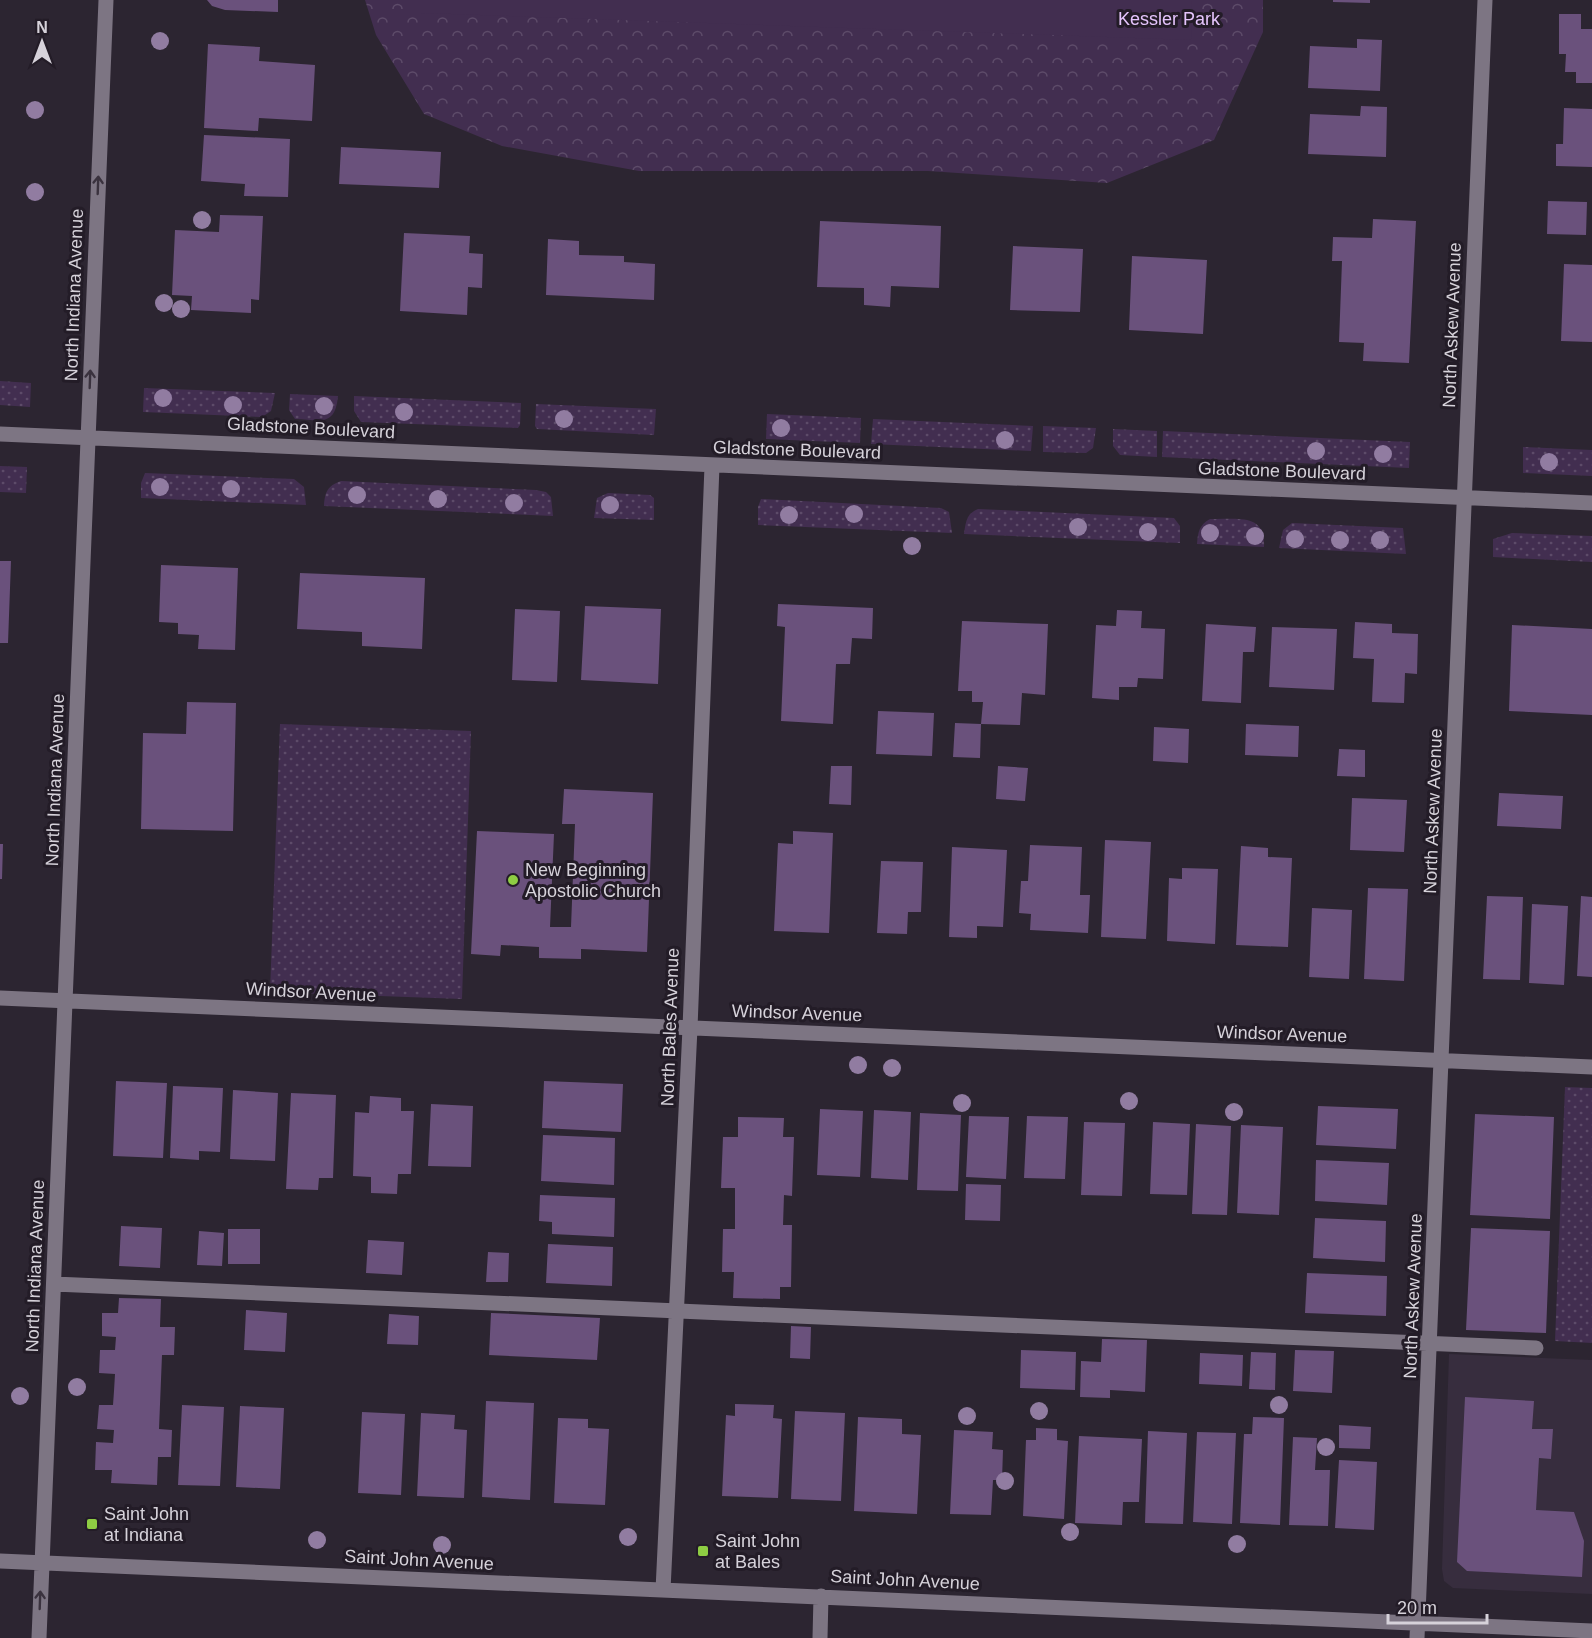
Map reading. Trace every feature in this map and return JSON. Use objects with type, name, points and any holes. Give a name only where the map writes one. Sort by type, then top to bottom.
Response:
[{"type":"street","name":"North Indiana Avenue","points":[[39,1638],[106,0]]},
{"type":"street","name":"North Askew Avenue","points":[[1418,1630],[1485,0]]},
{"type":"street","name":"Gladstone Boulevard","points":[[0,434],[1592,503]]},
{"type":"street","name":"North Bales Avenue","points":[[663,1590],[690,1029],[712,466]]},
{"type":"street","name":"Windsor Avenue","points":[[0,998],[1592,1067]]},
{"type":"street","points":[[54,1284],[1536,1348]]},
{"type":"street","name":"Saint John Avenue","points":[[0,1561],[821,1596],[1418,1630],[1592,1631]]},
{"type":"street","points":[[820,1638],[821,1596]]},
{"type":"shaded area","points":[[1449,1354],[1592,1360],[1592,1594],[1453,1588],[1444,1581],[1442,1569]]},
{"type":"green space","points":[[365,0],[1263,0],[1263,32],[1214,140],[1107,183],[928,171],[639,171],[502,146],[424,114],[376,35]]},
{"type":"green space","name":"Kessler Park","points":[[421,0],[1192,0],[1191,40],[421,13]]},
{"type":"green space","points":[[0,381],[31,383],[30,407],[0,405]]},
{"type":"green space","points":[[144,388],[275,393],[271,411],[262,417],[143,412]]},
{"type":"green space","points":[[290,394],[338,396],[334,413],[330,417],[325,420],[312,420],[295,419],[289,410]]},
{"type":"green space","points":[[354,396],[521,403],[520,425],[518,428],[361,422],[354,411]]},
{"type":"green space","points":[[536,404],[656,409],[654,435],[537,429],[535,426]]},
{"type":"green space","points":[[767,414],[861,418],[860,443],[766,439]]},
{"type":"green space","points":[[873,419],[1033,426],[1031,451],[871,444]]},
{"type":"green space","points":[[1043,426],[1096,428],[1093,448],[1086,453],[1043,452]]},
{"type":"green space","points":[[1113,429],[1157,431],[1157,457],[1120,455],[1113,446]]},
{"type":"green space","points":[[1163,431],[1410,442],[1409,468],[1162,457]]},
{"type":"green space","points":[[1523,447],[1592,450],[1592,476],[1523,473]]},
{"type":"green space","points":[[0,466],[27,467],[26,493],[0,492]]},
{"type":"green space","points":[[145,473],[294,479],[304,487],[306,505],[141,498],[141,483]]},
{"type":"green space","points":[[341,481],[536,490],[546,492],[551,497],[553,516],[324,506],[328,490]]},
{"type":"green space","points":[[608,493],[650,495],[654,498],[654,520],[594,518],[597,498]]},
{"type":"green space","points":[[761,499],[941,508],[949,512],[952,533],[758,525],[758,507]]},
{"type":"green space","points":[[978,509],[1174,518],[1180,526],[1180,543],[964,534],[969,516]]},
{"type":"green space","points":[[1210,519],[1239,519],[1255,523],[1263,536],[1264,547],[1197,544],[1200,529]]},
{"type":"green space","points":[[1292,523],[1403,528],[1406,554],[1279,548],[1283,530]]},
{"type":"green space","points":[[1512,533],[1592,536],[1592,562],[1493,557],[1493,539]]},
{"type":"green space","points":[[280,724],[471,731],[462,999],[270,992]]},
{"type":"green space","points":[[1565,1087],[1592,1088],[1592,1343],[1555,1341]]},
{"type":"building","points":[[207,0],[278,0],[278,12],[225,10],[212,6]]},
{"type":"building","points":[[1333,0],[1370,0],[1370,3],[1333,2]]},
{"type":"building","points":[[1559,14],[1581,14],[1581,29],[1592,29],[1592,83],[1576,83],[1576,72],[1565,72],[1566,54],[1559,54]]},
{"type":"building","points":[[1357,39],[1382,40],[1380,91],[1308,88],[1310,46],[1357,48]]},
{"type":"building","points":[[208,44],[260,47],[259,61],[315,65],[312,121],[259,118],[258,131],[204,128]]},
{"type":"building","points":[[1361,106],[1387,107],[1386,157],[1308,154],[1310,114],[1360,116]]},
{"type":"building","points":[[1564,108],[1592,109],[1592,167],[1556,166],[1556,144],[1563,144]]},
{"type":"building","points":[[204,135],[290,139],[288,197],[244,196],[245,184],[201,181]]},
{"type":"building","points":[[341,147],[441,152],[439,188],[339,184]]},
{"type":"building","points":[[1548,201],[1587,202],[1586,235],[1547,234]]},
{"type":"building","points":[[220,215],[263,216],[259,300],[251,299],[251,313],[191,310],[192,296],[172,295],[175,230],[219,232]]},
{"type":"building","points":[[1373,219],[1416,221],[1409,363],[1363,361],[1364,343],[1339,342],[1342,261],[1332,261],[1333,237],[1372,238]]},
{"type":"building","points":[[820,221],[941,226],[939,288],[891,286],[890,307],[864,305],[864,288],[817,287]]},
{"type":"building","points":[[404,233],[470,236],[469,253],[483,254],[482,288],[468,287],[467,315],[400,311]]},
{"type":"building","points":[[548,239],[579,241],[579,255],[624,256],[624,262],[655,264],[654,300],[546,295]]},
{"type":"building","points":[[1013,246],[1083,249],[1080,312],[1010,310]]},
{"type":"building","points":[[1132,256],[1207,260],[1203,334],[1129,330]]},
{"type":"building","points":[[1564,264],[1592,265],[1592,342],[1561,341]]},
{"type":"building","points":[[0,561],[11,561],[8,643],[0,643]]},
{"type":"building","points":[[161,565],[238,568],[235,650],[198,649],[199,635],[178,634],[178,623],[159,622]]},
{"type":"building","points":[[300,573],[425,578],[422,649],[362,646],[362,632],[297,629]]},
{"type":"building","points":[[778,604],[873,608],[872,639],[852,638],[850,664],[836,664],[833,724],[781,721],[785,627],[777,626]]},
{"type":"building","points":[[585,606],[661,609],[658,684],[581,680]]},
{"type":"building","points":[[515,609],[560,611],[557,682],[512,680]]},
{"type":"building","points":[[1117,610],[1142,611],[1141,628],[1165,629],[1163,679],[1138,678],[1137,687],[1119,687],[1119,700],[1092,698],[1096,625],[1116,626]]},
{"type":"building","points":[[962,621],[1048,624],[1045,695],[1022,693],[1020,725],[981,724],[983,702],[972,702],[972,691],[958,691]]},
{"type":"building","points":[[1355,622],[1392,624],[1392,633],[1418,634],[1417,674],[1405,673],[1404,703],[1372,702],[1374,659],[1353,658]]},
{"type":"building","points":[[1206,624],[1256,627],[1254,652],[1243,652],[1241,703],[1202,701]]},
{"type":"building","points":[[1512,625],[1592,629],[1592,715],[1509,711]]},
{"type":"building","points":[[1272,627],[1337,629],[1334,690],[1269,687]]},
{"type":"building","points":[[187,702],[236,703],[233,831],[141,829],[143,733],[186,734]]},
{"type":"building","points":[[878,711],[934,713],[932,756],[876,754]]},
{"type":"building","points":[[955,723],[981,724],[980,758],[953,757]]},
{"type":"building","points":[[1246,724],[1299,726],[1298,757],[1245,755]]},
{"type":"building","points":[[1154,727],[1189,729],[1188,763],[1153,761]]},
{"type":"building","points":[[1339,749],[1365,750],[1365,777],[1337,776]]},
{"type":"building","points":[[831,766],[852,766],[851,805],[829,804]]},
{"type":"building","points":[[998,766],[1028,768],[1025,801],[996,799]]},
{"type":"building","name":"New Beginning Apostolic Church","points":[[564,789],[653,793],[647,952],[581,949],[581,959],[539,958],[539,947],[501,945],[500,956],[471,954],[477,831],[554,834],[550,927],[571,927],[575,824],[562,824]]},
{"type":"building","points":[[1499,793],[1563,796],[1561,829],[1497,826]]},
{"type":"building","points":[[1352,798],[1407,800],[1404,852],[1350,850]]},
{"type":"building","points":[[793,831],[833,833],[829,933],[774,931],[778,843],[793,844]]},
{"type":"building","points":[[1105,840],[1151,842],[1146,939],[1101,937]]},
{"type":"building","points":[[0,844],[3,844],[2,879],[0,879]]},
{"type":"building","points":[[1030,845],[1082,847],[1080,895],[1090,895],[1088,933],[1030,930],[1031,914],[1019,913],[1021,881],[1028,881]]},
{"type":"building","points":[[1241,846],[1268,848],[1268,857],[1292,858],[1288,947],[1236,945]]},
{"type":"building","points":[[952,847],[1007,850],[1003,927],[977,926],[977,938],[949,937]]},
{"type":"building","points":[[881,861],[923,862],[921,912],[908,912],[907,934],[877,933]]},
{"type":"building","points":[[1182,868],[1218,869],[1215,944],[1167,941],[1169,878],[1182,879]]},
{"type":"building","points":[[1368,888],[1408,889],[1404,981],[1364,979]]},
{"type":"building","points":[[1487,896],[1523,897],[1520,980],[1483,979]]},
{"type":"building","points":[[1581,896],[1592,897],[1592,977],[1577,976]]},
{"type":"building","points":[[1532,904],[1568,906],[1564,985],[1529,983]]},
{"type":"building","points":[[1312,908],[1352,910],[1349,979],[1309,977]]},
{"type":"building","points":[[116,1081],[167,1083],[163,1158],[113,1156]]},
{"type":"building","points":[[544,1081],[623,1084],[621,1132],[542,1128]]},
{"type":"building","points":[[173,1086],[223,1088],[220,1152],[199,1151],[199,1160],[170,1158]]},
{"type":"building","points":[[233,1090],[278,1093],[275,1161],[230,1159]]},
{"type":"building","points":[[291,1093],[336,1095],[333,1178],[319,1178],[318,1190],[286,1189]]},
{"type":"building","points":[[370,1096],[401,1098],[401,1111],[414,1111],[411,1174],[398,1174],[397,1194],[371,1193],[371,1177],[353,1176],[355,1112],[369,1113]]},
{"type":"building","points":[[431,1104],[473,1106],[471,1167],[428,1166]]},
{"type":"building","points":[[1318,1106],[1398,1109],[1396,1149],[1316,1145]]},
{"type":"building","points":[[820,1109],[863,1111],[860,1177],[817,1175]]},
{"type":"building","points":[[874,1110],[911,1112],[908,1180],[871,1178]]},
{"type":"building","points":[[920,1113],[961,1115],[958,1191],[917,1190]]},
{"type":"building","points":[[1475,1114],[1554,1117],[1550,1219],[1470,1215]]},
{"type":"building","points":[[969,1116],[1009,1117],[1006,1179],[966,1177]]},
{"type":"building","points":[[1027,1116],[1068,1117],[1065,1179],[1024,1178]]},
{"type":"building","points":[[738,1117],[784,1118],[783,1137],[794,1137],[792,1196],[784,1195],[783,1225],[792,1225],[791,1287],[780,1287],[780,1299],[733,1298],[734,1272],[722,1272],[723,1229],[735,1229],[735,1188],[721,1188],[723,1137],[738,1137]]},
{"type":"building","points":[[1084,1122],[1125,1123],[1122,1196],[1081,1195]]},
{"type":"building","points":[[1153,1122],[1190,1124],[1187,1195],[1150,1194]]},
{"type":"building","points":[[1196,1124],[1231,1126],[1227,1215],[1192,1214]]},
{"type":"building","points":[[1241,1125],[1283,1127],[1279,1215],[1237,1213]]},
{"type":"building","points":[[543,1135],[615,1138],[614,1185],[541,1181]]},
{"type":"building","points":[[1316,1160],[1389,1163],[1387,1205],[1315,1201]]},
{"type":"building","points":[[966,1184],[1001,1185],[1000,1221],[965,1220]]},
{"type":"building","points":[[540,1195],[615,1198],[614,1237],[552,1234],[552,1222],[539,1221]]},
{"type":"building","points":[[1315,1218],[1386,1221],[1385,1262],[1313,1258]]},
{"type":"building","points":[[121,1226],[162,1228],[160,1268],[119,1266]]},
{"type":"building","points":[[1471,1228],[1550,1231],[1546,1333],[1466,1330]]},
{"type":"building","points":[[228,1229],[260,1229],[260,1264],[228,1264]]},
{"type":"building","points":[[199,1231],[224,1233],[222,1266],[197,1265]]},
{"type":"building","points":[[368,1240],[404,1242],[402,1275],[366,1273]]},
{"type":"building","points":[[548,1244],[613,1247],[612,1286],[546,1283]]},
{"type":"building","points":[[488,1252],[509,1253],[508,1282],[486,1282]]},
{"type":"building","points":[[1307,1273],[1387,1276],[1386,1316],[1305,1313]]},
{"type":"building","points":[[119,1298],[161,1299],[160,1327],[175,1327],[174,1355],[162,1355],[159,1429],[172,1430],[171,1457],[158,1457],[157,1485],[111,1483],[112,1470],[95,1470],[96,1442],[113,1443],[114,1430],[97,1429],[99,1405],[113,1405],[115,1374],[99,1373],[100,1350],[115,1350],[116,1337],[102,1336],[102,1313],[118,1313]]},
{"type":"building","points":[[246,1310],[287,1313],[285,1352],[244,1350]]},
{"type":"building","points":[[491,1313],[600,1318],[597,1360],[489,1355]]},
{"type":"building","points":[[389,1314],[419,1316],[418,1345],[387,1344]]},
{"type":"building","points":[[791,1326],[811,1327],[810,1359],[790,1358]]},
{"type":"building","points":[[1102,1339],[1147,1340],[1145,1392],[1110,1390],[1110,1398],[1080,1397],[1081,1361],[1101,1362]]},
{"type":"building","points":[[1021,1350],[1076,1352],[1075,1390],[1020,1388]]},
{"type":"building","points":[[1295,1350],[1334,1351],[1332,1393],[1293,1391]]},
{"type":"building","points":[[1251,1352],[1276,1353],[1275,1390],[1249,1389]]},
{"type":"building","points":[[1200,1353],[1243,1355],[1242,1386],[1199,1384]]},
{"type":"building","points":[[1465,1397],[1534,1401],[1532,1429],[1553,1429],[1551,1459],[1539,1458],[1536,1510],[1574,1512],[1584,1541],[1582,1577],[1467,1571],[1457,1562]]},
{"type":"building","points":[[486,1401],[534,1403],[530,1500],[482,1497]]},
{"type":"building","points":[[735,1404],[774,1405],[773,1418],[782,1419],[778,1498],[722,1496],[726,1415],[735,1416]]},
{"type":"building","points":[[182,1405],[224,1407],[220,1486],[178,1485]]},
{"type":"building","points":[[240,1406],[284,1408],[280,1489],[236,1487]]},
{"type":"building","points":[[795,1411],[845,1413],[841,1501],[791,1499]]},
{"type":"building","points":[[362,1412],[405,1414],[401,1495],[358,1493]]},
{"type":"building","points":[[421,1413],[455,1415],[454,1429],[467,1430],[464,1498],[417,1496]]},
{"type":"building","points":[[858,1417],[902,1419],[902,1434],[921,1435],[917,1514],[854,1511]]},
{"type":"building","points":[[1253,1417],[1284,1418],[1280,1525],[1240,1523],[1244,1434],[1252,1434]]},
{"type":"building","points":[[558,1418],[588,1419],[588,1428],[609,1429],[605,1505],[554,1503]]},
{"type":"building","points":[[1339,1425],[1371,1427],[1370,1449],[1339,1448]]},
{"type":"building","points":[[1036,1428],[1057,1429],[1057,1440],[1068,1441],[1064,1519],[1023,1516],[1026,1440],[1036,1440]]},
{"type":"building","points":[[954,1430],[993,1432],[992,1449],[1003,1450],[1002,1480],[993,1480],[991,1515],[950,1514]]},
{"type":"building","points":[[1148,1431],[1187,1433],[1183,1524],[1145,1523]]},
{"type":"building","points":[[1197,1432],[1236,1433],[1232,1524],[1193,1522]]},
{"type":"building","points":[[1079,1436],[1142,1439],[1139,1502],[1123,1502],[1122,1525],[1075,1523]]},
{"type":"building","points":[[1293,1437],[1317,1438],[1315,1470],[1330,1470],[1328,1526],[1289,1525]]},
{"type":"building","points":[[1339,1460],[1377,1462],[1374,1530],[1335,1528]]},
{"type":"place","name":"New Beginning Apostolic Church","points":[[513,880]]},
{"type":"place","name":"Saint John at Indiana","points":[[92,1524]]},
{"type":"place","name":"Saint John at Bales","points":[[703,1551]]}]
